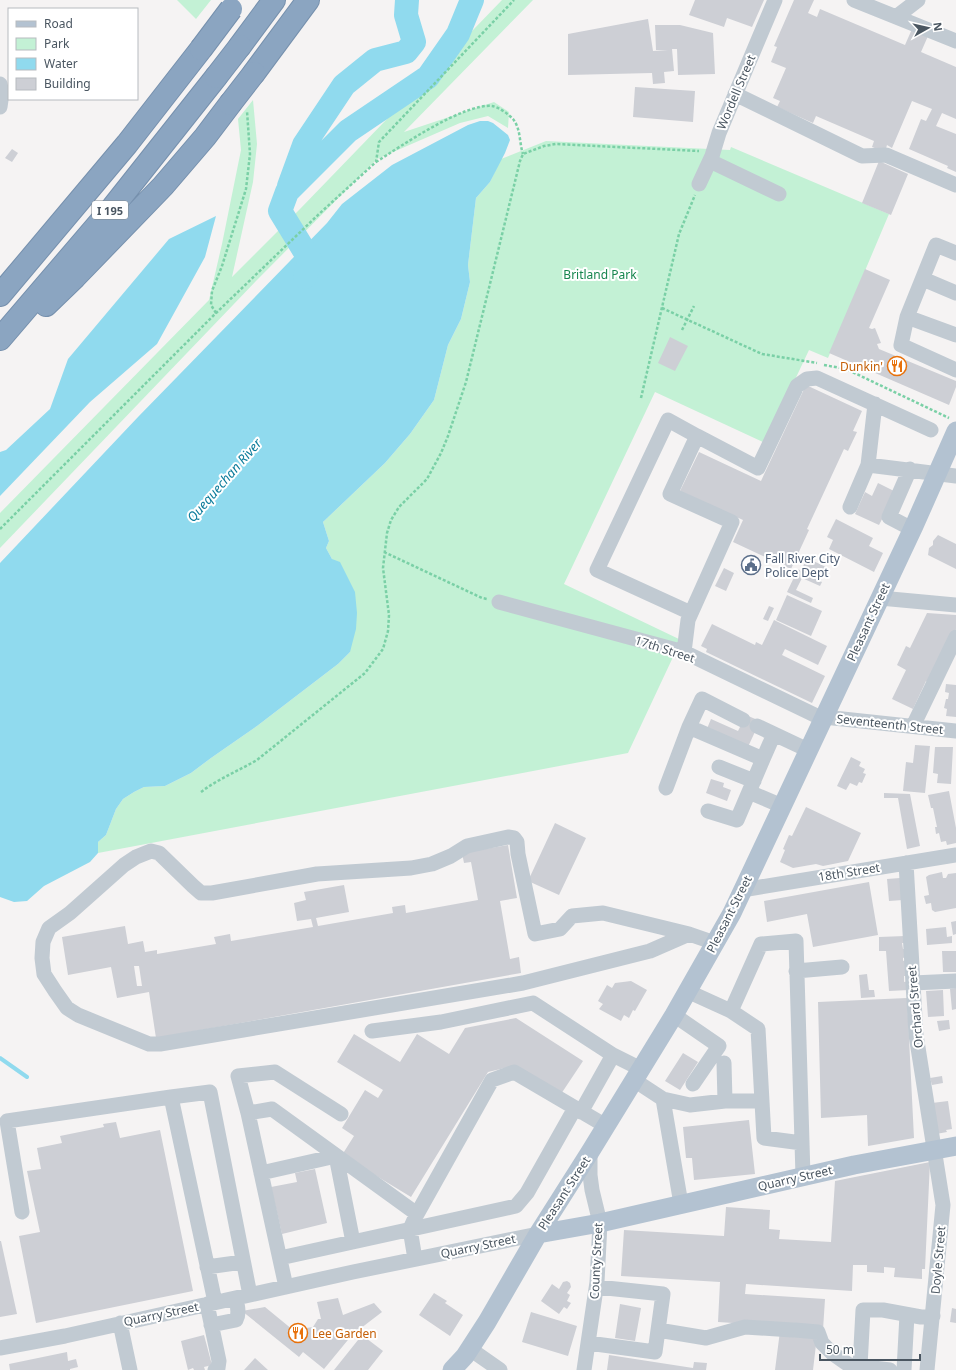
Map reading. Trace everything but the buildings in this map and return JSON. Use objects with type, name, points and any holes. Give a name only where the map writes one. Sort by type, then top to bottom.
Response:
[{"type":"highway","name":"I 195","points":[[0,339],[113,207],[216,78],[274,0]]},
{"type":"highway","points":[[0,348],[75,277],[163,186],[205,137],[308,0]]},
{"type":"highway","name":"I 195","points":[[0,295],[118,154],[201,49],[235,3]]},
{"type":"main road","name":"Pleasant Street","points":[[452,1370],[470,1349],[487,1322],[538,1234],[674,1015],[732,913],[880,598],[956,431]]},
{"type":"main road","name":"Quarry Street","points":[[538,1234],[600,1223],[854,1165],[956,1146]]},
{"type":"street","name":"Wordell Street","points":[[699,184],[712,156],[719,133],[775,0]]},
{"type":"street","points":[[854,0],[956,41]]},
{"type":"street","points":[[896,16],[918,0]]},
{"type":"street","points":[[0,84],[2,93],[0,106]]},
{"type":"street","points":[[735,94],[862,156],[886,155],[956,185]]},
{"type":"street","points":[[712,156],[779,194]]},
{"type":"street","points":[[956,253],[936,245],[907,317],[900,345],[956,370]]},
{"type":"street","points":[[922,279],[956,293]]},
{"type":"street","points":[[907,317],[956,335]]},
{"type":"street","points":[[691,614],[597,570],[668,420],[758,468],[797,386],[807,379],[817,378],[931,430]]},
{"type":"street","points":[[850,507],[868,465],[875,404]]},
{"type":"street","points":[[684,652],[688,620],[732,522],[670,494],[697,436]]},
{"type":"street","points":[[868,465],[910,469],[956,476]]},
{"type":"street","points":[[910,469],[889,517],[912,529]]},
{"type":"street","points":[[880,598],[956,605]]},
{"type":"street","name":"17th Street","points":[[499,602],[684,652],[823,718]]},
{"type":"street","points":[[913,726],[956,637]]},
{"type":"street","points":[[666,788],[689,727],[702,699],[808,750]]},
{"type":"street","name":"Seventeenth Street","points":[[823,718],[956,731]]},
{"type":"street","points":[[689,727],[763,759]]},
{"type":"street","points":[[708,811],[737,820],[774,734]]},
{"type":"street","points":[[719,767],[782,806]]},
{"type":"street","points":[[689,934],[650,951],[523,983],[160,1044],[149,1044],[78,1015],[67,1008],[54,991],[44,974],[42,958],[43,942],[49,928],[70,913],[124,865],[136,857],[150,851],[159,854],[202,893],[212,893],[317,874],[411,868],[432,864],[451,856],[467,846],[508,837],[514,838],[517,842],[518,854],[535,934],[560,929],[572,916],[603,913],[689,934],[715,943]]},
{"type":"street","name":"18th Street","points":[[742,890],[956,855]]},
{"type":"street","name":"Orchard Street","points":[[906,863],[916,1034],[935,1150]]},
{"type":"street","points":[[731,1011],[761,944],[796,941],[803,1176]]},
{"type":"street","points":[[796,971],[842,967]]},
{"type":"street","points":[[913,983],[956,981]]},
{"type":"street","points":[[687,991],[731,1011],[758,1029],[764,1138],[802,1143]]},
{"type":"street","points":[[372,1031],[441,1022],[533,1003],[638,1074],[663,1099],[690,1105],[725,1101],[762,1101]]},
{"type":"street","points":[[674,1015],[719,1046],[693,1084]]},
{"type":"street","points":[[280,1258],[516,1206],[527,1193],[612,1055]]},
{"type":"street","points":[[724,1063],[725,1101]]},
{"type":"street","points":[[286,1287],[248,1114],[238,1076],[275,1072],[341,1114]]},
{"type":"street","points":[[415,1259],[410,1229],[492,1080],[514,1072],[606,1126]]},
{"type":"street","points":[[22,1212],[6,1121],[210,1092],[243,1262],[243,1296],[236,1320],[211,1324]]},
{"type":"street","points":[[171,1097],[207,1267],[211,1303],[211,1324],[219,1361],[218,1368],[216,1370]]},
{"type":"street","points":[[663,1099],[681,1204]]},
{"type":"street","points":[[248,1114],[272,1109],[417,1214]]},
{"type":"street","name":"Doyle Street","points":[[927,1370],[943,1205],[935,1150]]},
{"type":"street","name":"County Street","points":[[584,1370],[597,1287],[600,1223],[592,1190],[590,1175],[590,1152]]},
{"type":"street","points":[[261,1173],[336,1156]]},
{"type":"street","points":[[336,1156],[353,1242]]},
{"type":"street","name":"Quarry Street","points":[[0,1348],[538,1234]]},
{"type":"street","points":[[207,1267],[243,1262]]},
{"type":"street","points":[[588,1343],[655,1352],[663,1294],[597,1287]]},
{"type":"street","points":[[860,1366],[864,1310],[883,1310],[907,1315],[933,1316]]},
{"type":"street","points":[[904,1370],[907,1315]]},
{"type":"street","points":[[120,1323],[130,1370]]},
{"type":"street","points":[[658,1330],[706,1338],[745,1327],[818,1332],[822,1344],[849,1365],[890,1370]]},
{"type":"street","points":[[470,1349],[500,1370]]},
{"type":"path","points":[[376,162],[379,142],[514,0]]},
{"type":"path","points":[[0,529],[216,313],[319,214],[376,162],[404,144],[466,110],[493,106],[503,111],[513,119],[520,130],[521,146],[524,154]]},
{"type":"path","points":[[216,313],[210,305],[212,291],[222,266],[246,189],[250,140]]},
{"type":"path","points":[[201,792],[215,782],[239,771],[257,760],[366,673],[383,649],[388,632],[389,615],[384,568],[384,552],[387,533],[391,520],[399,507],[427,479],[448,436],[466,382],[520,161],[524,154],[544,146],[556,144],[712,156]]},
{"type":"path","points":[[641,398],[679,234],[699,184]]},
{"type":"path","points":[[682,330],[694,306]]},
{"type":"path","points":[[384,552],[482,598],[499,602]]},
{"type":"green space","points":[[177,0],[211,0],[196,19]]},
{"type":"green space","points":[[502,0],[533,0],[404,132],[494,102],[509,112],[508,128],[488,116],[460,123],[377,159],[256,281],[0,548],[0,513],[209,300],[241,150],[238,119],[253,100],[257,144],[253,182],[232,277],[300,209]]},
{"type":"green space","name":"Britland Park","points":[[546,141],[730,150],[731,147],[889,214],[828,358],[809,350],[765,443],[655,392],[564,584],[681,640],[628,753],[98,853],[98,842],[106,835],[116,809],[123,799],[144,787],[165,786],[191,773],[257,726],[338,664],[350,652],[332,559],[326,548],[329,541],[323,522],[385,463],[410,434],[434,400],[448,345],[461,319],[470,282],[468,265],[476,198],[490,182],[501,159]]},
{"type":"water","points":[[480,121],[488,121],[493,123],[508,135],[510,140],[490,182],[476,198],[468,265],[470,282],[461,319],[448,345],[434,400],[410,434],[385,463],[323,522],[329,541],[326,548],[332,559],[340,562],[355,592],[357,613],[356,629],[350,652],[338,664],[257,726],[191,773],[165,786],[144,787],[123,799],[116,809],[106,835],[98,842],[98,853],[90,862],[44,886],[27,901],[14,902],[0,897],[0,563],[138,417],[327,223],[342,204],[392,165],[468,125]]},
{"type":"water","points":[[216,216],[205,257],[157,344],[90,402],[0,496],[0,452],[6,450],[50,409],[68,359],[169,239]]},
{"type":"waterway","name":"Quequechan River","points":[[289,186],[304,145],[344,85],[375,60],[406,52],[414,42],[406,15],[407,0]]},
{"type":"waterway","name":"Quequechan River","points":[[305,277],[310,260],[280,211],[287,192],[348,131],[428,77],[458,34],[472,0]]},
{"type":"waterway","points":[[0,1058],[27,1077]]},
{"type":"place","name":"Dunkin'","points":[[897,366]]},
{"type":"place","name":"Fall River City Police Dept","points":[[751,565]]},
{"type":"place","name":"Lee Garden","points":[[298,1333]]}]
